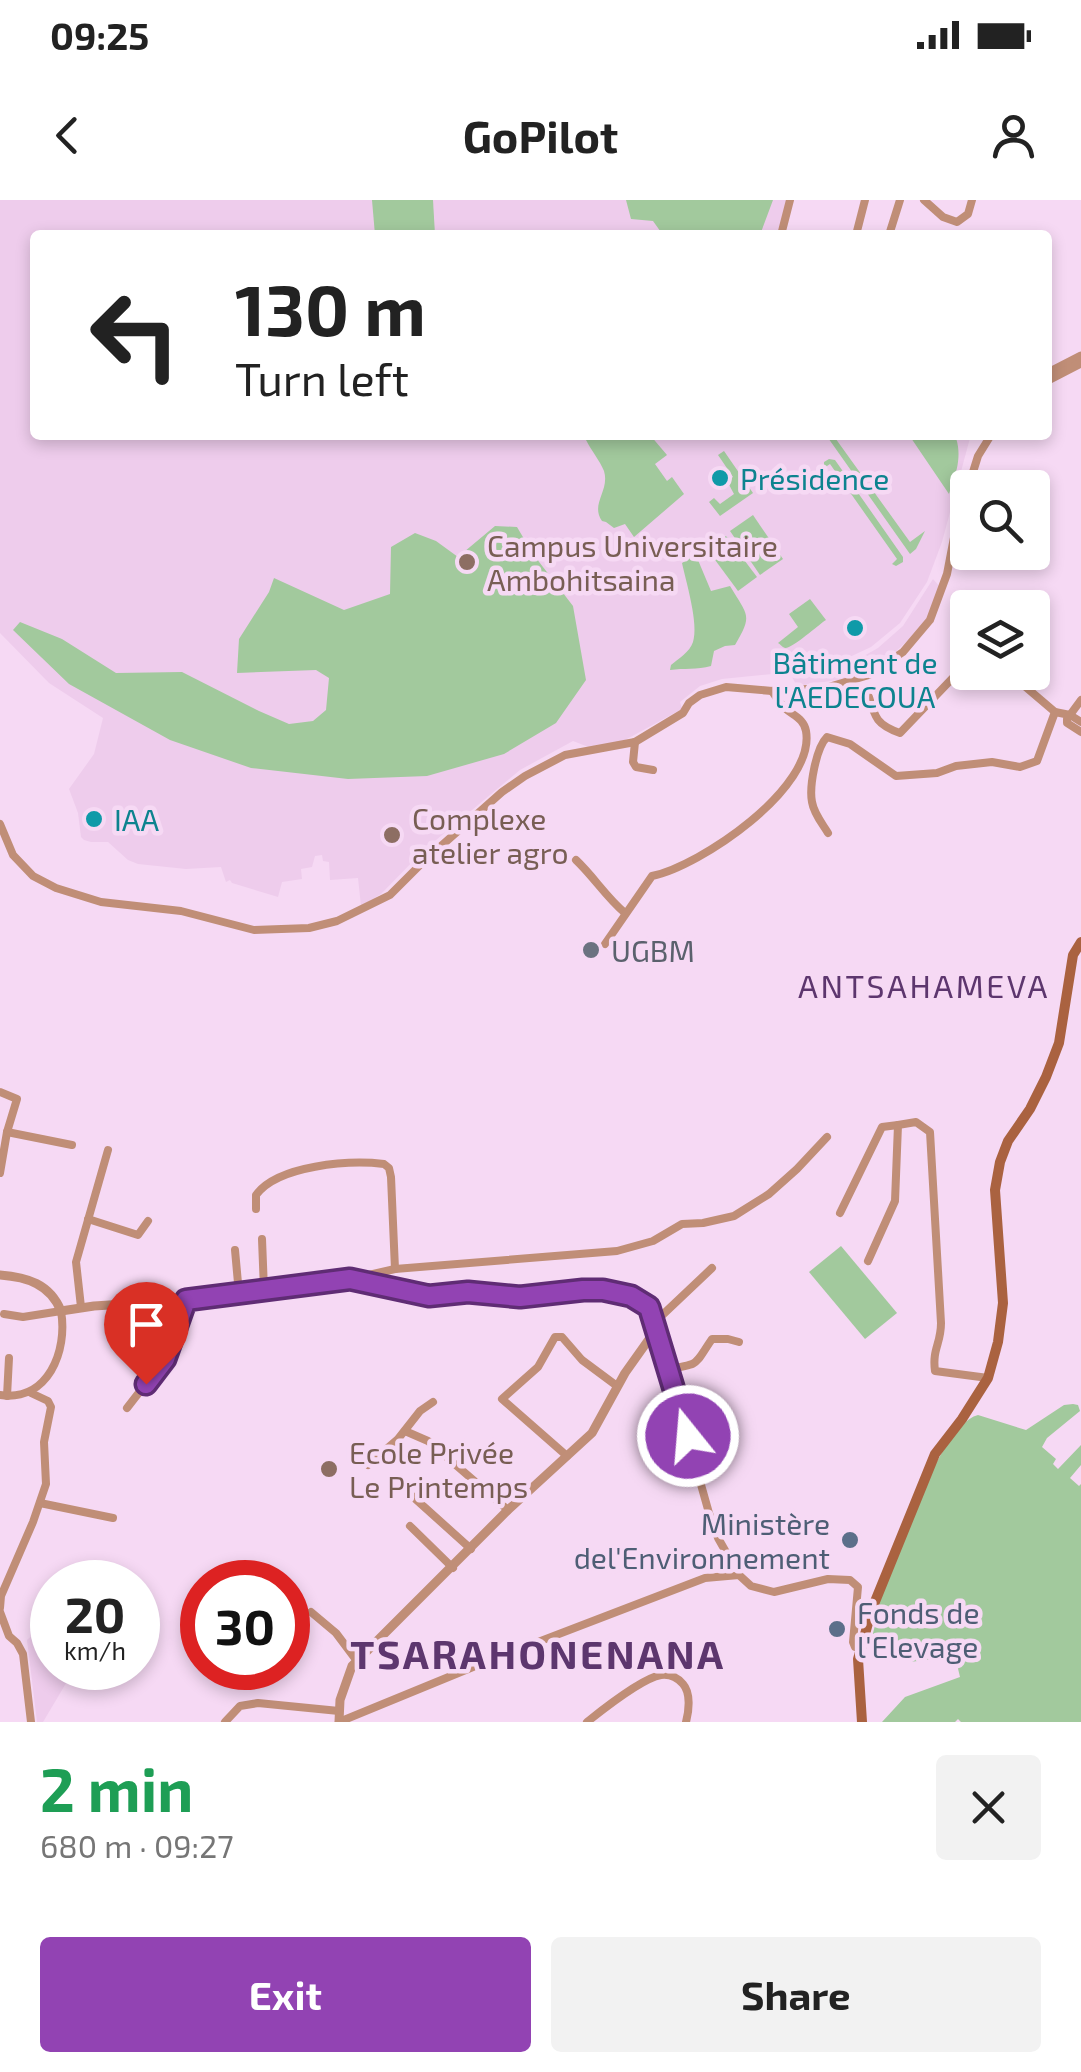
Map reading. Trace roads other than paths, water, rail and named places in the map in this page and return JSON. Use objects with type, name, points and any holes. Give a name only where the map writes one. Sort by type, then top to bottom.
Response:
[{"type":"main road","points":[[862,1722],[858,1674],[872,1609],[936,1454],[988,1378],[1003,1303],[994,1190],[1008,1141],[1030,1109],[1059,1044],[1074,954],[1081,942]]},
{"type":"street","points":[[783,230],[790,200]]},
{"type":"street","points":[[857,230],[865,200]]},
{"type":"street","points":[[891,230],[900,200]]},
{"type":"street","points":[[924,200],[943,217],[956,222],[968,214],[972,200]]},
{"type":"street","points":[[1052,374],[1081,360]]},
{"type":"street","points":[[974,470],[988,440]]},
{"type":"street","points":[[0,824],[13,855],[33,876],[56,888],[102,902],[181,911],[254,930],[309,928],[337,921],[390,895],[502,792],[565,755],[635,742],[684,713],[700,695],[726,687],[825,688],[869,676],[903,652],[930,620],[950,555]]},
{"type":"street","points":[[869,696],[875,717],[886,728],[900,733],[950,681]]},
{"type":"street","points":[[605,944],[652,876],[669,872],[740,829],[766,809],[799,768],[806,730],[800,719],[782,707],[772,690]]},
{"type":"street","points":[[1029,690],[1055,712],[1081,722]]},
{"type":"street","points":[[1081,700],[1067,723],[1081,732]]},
{"type":"street","points":[[828,833],[810,798],[818,745],[827,737],[850,744],[896,776],[992,762],[1020,768],[1037,761],[1055,712]]},
{"type":"street","points":[[635,742],[633,762],[652,770]]},
{"type":"street","points":[[576,860],[625,913]]},
{"type":"street","points":[[0,1092],[17,1100],[0,1173]]},
{"type":"street","points":[[840,1213],[882,1127],[916,1122],[930,1132],[941,1323],[941,1338],[933,1356],[935,1370],[988,1378]]},
{"type":"street","points":[[868,1261],[895,1200],[898,1125]]},
{"type":"street","points":[[8,1132],[72,1145]]},
{"type":"street","points":[[4,1314],[23,1317],[80,1307],[238,1294],[394,1269],[617,1251],[653,1240],[682,1224],[734,1216],[769,1194],[826,1137]]},
{"type":"street","points":[[80,1307],[76,1262],[108,1150]]},
{"type":"street","points":[[256,1209],[256,1195],[270,1180],[303,1169],[381,1163],[392,1176],[394,1269]]},
{"type":"street","points":[[88,1219],[138,1235],[148,1221]]},
{"type":"street","points":[[262,1239],[264,1290]]},
{"type":"street","points":[[235,1250],[238,1294]]},
{"type":"street","points":[[339,1718],[352,1666],[508,1510],[592,1433],[652,1335],[654,1322],[712,1268]]},
{"type":"street","points":[[0,1275],[47,1288],[58,1302],[64,1324],[62,1342],[48,1378],[30,1392],[4,1395],[10,1358]]},
{"type":"street","points":[[350,1279],[429,1296],[468,1292],[520,1297],[603,1290],[640,1300],[649,1307],[654,1322],[718,1538],[739,1575],[751,1586],[774,1592],[828,1580],[850,1580],[858,1587],[853,1642],[861,1648]]},
{"type":"street","points":[[127,1408],[165,1359],[186,1300]]},
{"type":"street","points":[[567,1456],[502,1399],[538,1367],[555,1336],[562,1337],[582,1360],[618,1386]]},
{"type":"street","points":[[668,1369],[694,1365],[712,1339],[739,1342]]},
{"type":"street","points":[[30,1392],[48,1401],[50,1407],[44,1442],[46,1484],[1,1595],[0,1610],[10,1636],[23,1654],[31,1722]]},
{"type":"street","points":[[368,1465],[433,1402]]},
{"type":"street","points":[[406,1431],[428,1441],[508,1510]]},
{"type":"street","points":[[411,1495],[472,1549]]},
{"type":"street","points":[[40,1503],[113,1518]]},
{"type":"street","points":[[410,1526],[452,1568]]},
{"type":"street","points":[[225,1722],[240,1706],[258,1703],[339,1718],[705,1578],[739,1575]]},
{"type":"street","points":[[311,1612],[336,1632],[357,1661]]},
{"type":"street","points":[[587,1722],[647,1681],[665,1675],[685,1686],[686,1722]]},
{"type":"place","name":"Présidence","points":[[720,478]]},
{"type":"place","name":"Campus Universitaire Ambohitsaina","points":[[467,562]]},
{"type":"place","name":"Bâtiment de l'AEDECOUA","points":[[855,628]]},
{"type":"place","name":"IAA","points":[[94,819]]},
{"type":"place","name":"Complexe atelier agro","points":[[392,835]]},
{"type":"place","name":"UGBM","points":[[591,950]]},
{"type":"place","name":"Ecole Privée Le Printemps","points":[[329,1469]]},
{"type":"place","name":"Ministère del'Environnement","points":[[850,1540]]},
{"type":"place","name":"Fonds de l'Elevage","points":[[837,1629]]},
{"type":"district","name":"ANTSAHAMEVA","points":[[924,985]]},
{"type":"district","name":"TSARAHONENANA","points":[[538,1653]]}]
